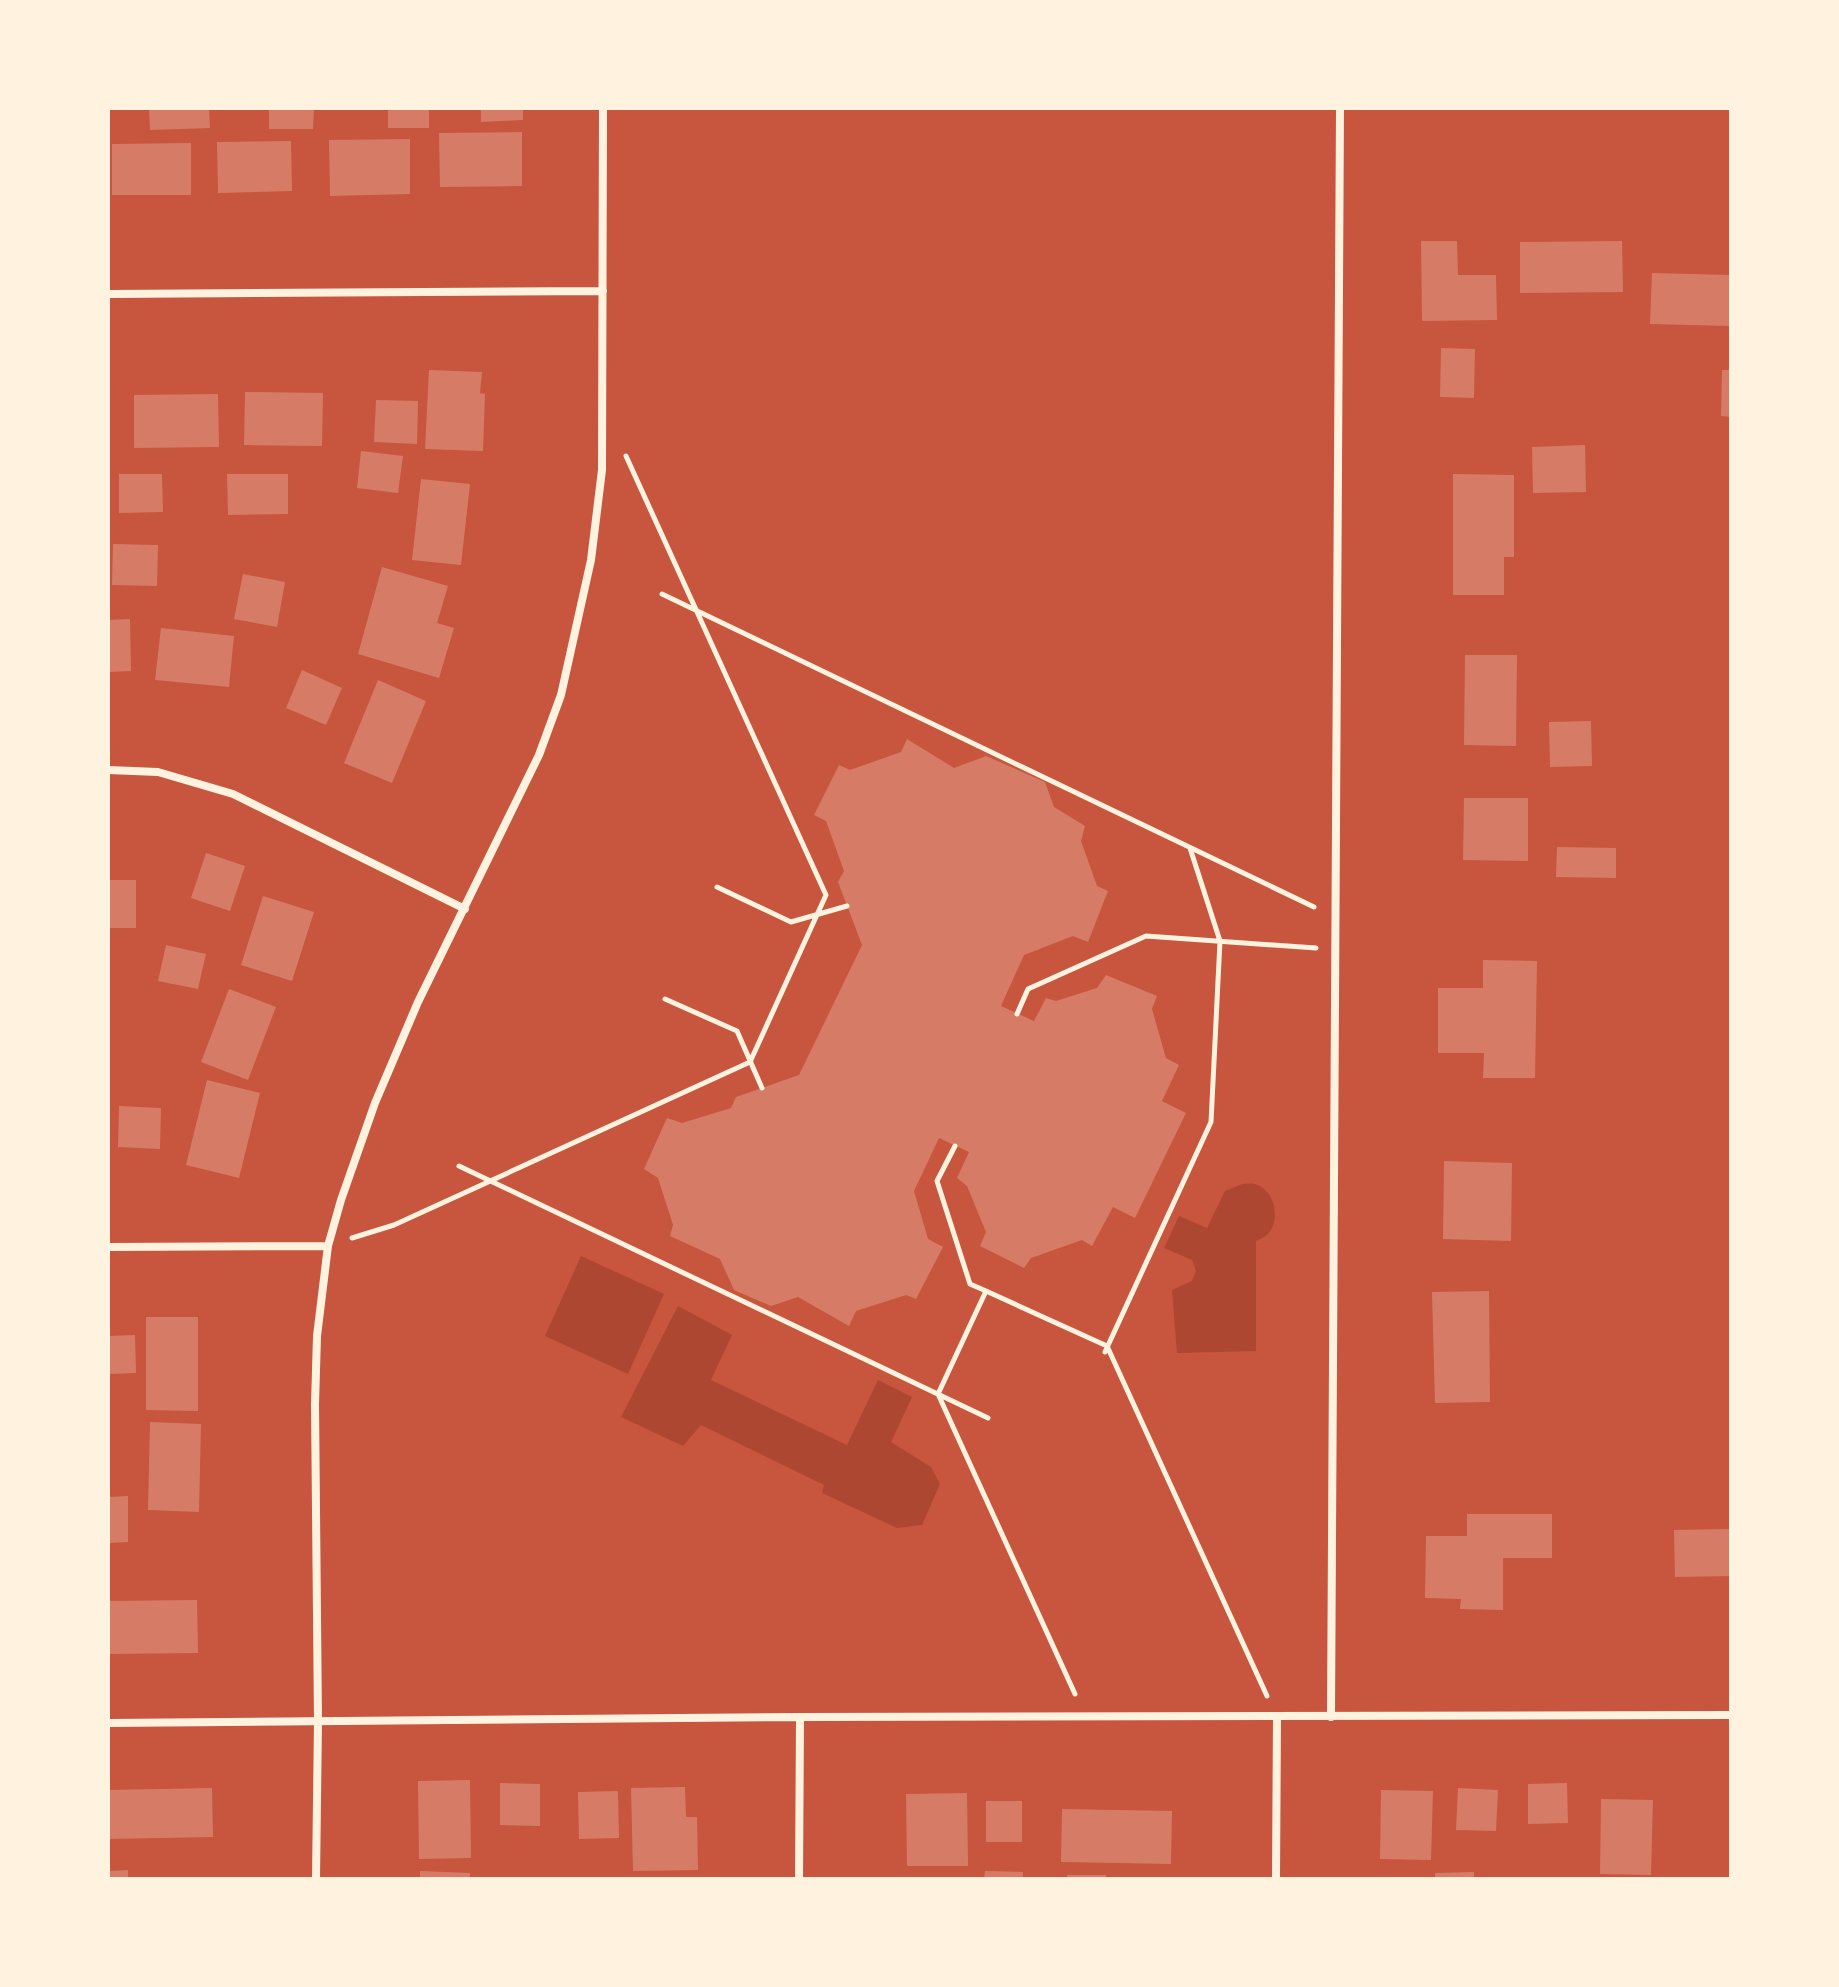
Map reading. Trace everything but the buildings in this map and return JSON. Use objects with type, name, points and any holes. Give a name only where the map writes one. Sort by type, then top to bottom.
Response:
[{"type":"street","points":[[316,1879],[315,1404],[317,1336],[328,1246],[375,1103],[418,1002],[539,755],[561,695],[591,560],[602,470],[603,108]]},
{"type":"street","points":[[1331,1717],[1340,108]]},
{"type":"street","points":[[108,294],[603,291]]},
{"type":"street","points":[[108,770],[158,772],[233,794],[465,909]]},
{"type":"street","points":[[108,1247],[328,1246]]},
{"type":"street","points":[[108,1723],[800,1717],[1731,1715]]},
{"type":"street","points":[[1276,1879],[1277,1716]]},
{"type":"street","points":[[799,1879],[800,1717]]},
{"type":"path","points":[[328,1246],[394,1225],[750,1062],[826,895],[621,445]]},
{"type":"path","points":[[662,594],[1337,918]]},
{"type":"path","points":[[1106,1349],[1211,1122],[1220,941],[1189,847]]},
{"type":"path","points":[[717,887],[791,922],[847,906]]},
{"type":"path","points":[[1017,1014],[1028,989],[1146,936],[1336,949]]},
{"type":"path","points":[[665,999],[737,1031],[762,1088]]},
{"type":"path","points":[[955,1146],[937,1181],[970,1284],[1106,1349],[1277,1716]]},
{"type":"path","points":[[459,1166],[988,1418]]},
{"type":"path","points":[[986,1291],[938,1394],[1086,1717]]},
{"type":"shaded area","points":[[1242,1184],[1262,1187],[1271,1199],[1275,1214],[1268,1234],[1256,1241],[1256,1351],[1177,1353],[1172,1290],[1192,1281],[1196,1271],[1192,1260],[1164,1248],[1179,1216],[1207,1228],[1225,1191]]},
{"type":"shaded area","points":[[581,1256],[664,1294],[628,1374],[545,1336]]},
{"type":"shaded area","points":[[678,1306],[732,1335],[711,1380],[847,1445],[878,1380],[912,1397],[891,1442],[931,1467],[940,1484],[922,1525],[897,1528],[822,1493],[824,1485],[701,1425],[683,1446],[621,1417]]}]
